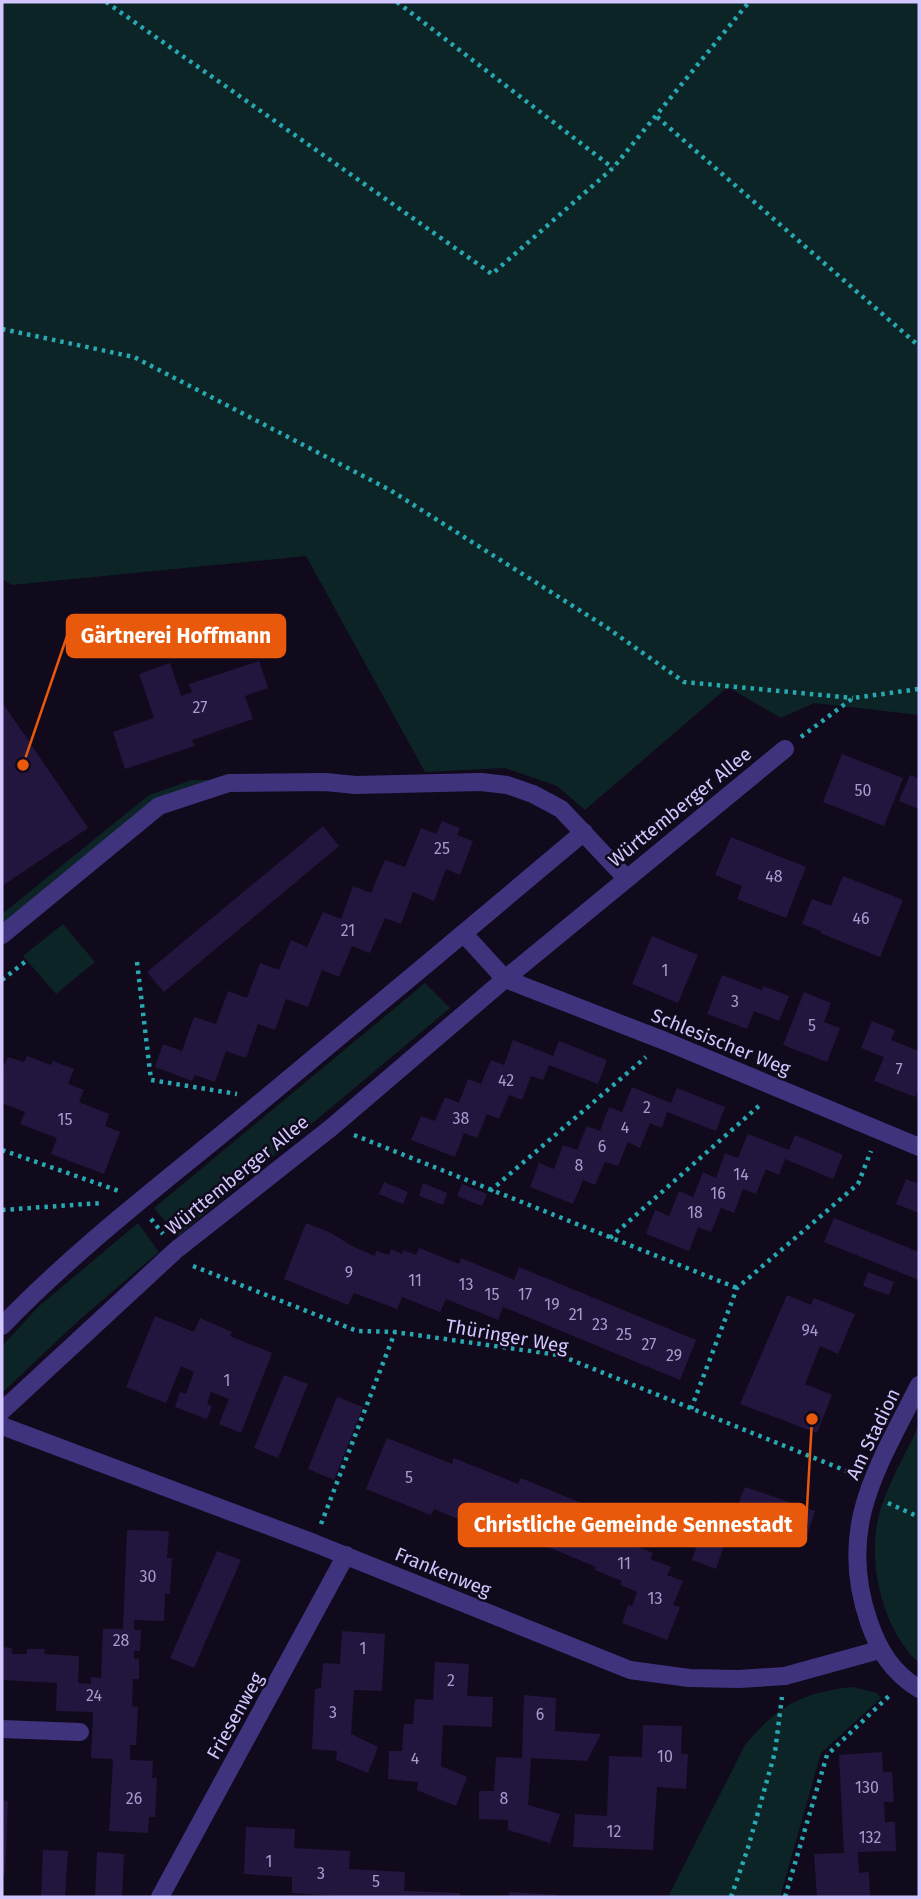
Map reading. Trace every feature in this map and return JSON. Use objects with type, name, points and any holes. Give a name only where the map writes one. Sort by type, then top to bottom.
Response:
[{"type":"street","name":"Württemberger Allee","points":[[2,1411],[176,1250],[332,1126],[626,878],[785,749]]},
{"type":"street","points":[[2,935],[159,806],[229,783],[494,783],[533,794],[561,809],[626,878]]},
{"type":"street","points":[[2,1326],[37,1289],[138,1203],[584,832]]},
{"type":"street","points":[[464,934],[505,979]]},
{"type":"street","name":"Schlesischer Weg","points":[[505,979],[665,1041],[919,1147]]},
{"type":"street","name":"Am Stadion","points":[[914,1685],[879,1650],[862,1600],[856,1550],[859,1521],[869,1487],[919,1385]]},
{"type":"street","name":"Frankenweg","points":[[2,1426],[346,1555],[629,1670],[689,1678],[785,1676],[879,1650]]},
{"type":"street","name":"Friesenweg","points":[[167,1895],[346,1555]]},
{"type":"street","points":[[2,1729],[80,1732]]},
{"type":"path","points":[[106,2],[492,274],[613,167],[657,117],[749,2]]},
{"type":"path","points":[[397,2],[613,167]]},
{"type":"path","points":[[657,117],[919,346]]},
{"type":"path","points":[[2,329],[134,356],[390,490],[606,627],[684,682],[853,698],[919,689]]},
{"type":"path","points":[[785,749],[853,698]]},
{"type":"path","points":[[2,980],[26,961]]},
{"type":"path","points":[[137,962],[151,1080],[235,1092],[251,1110]]},
{"type":"path","points":[[490,1191],[665,1041]]},
{"type":"path","points":[[610,1238],[779,1088]]},
{"type":"path","points":[[332,1126],[737,1288]]},
{"type":"path","points":[[691,1409],[737,1288],[858,1184],[879,1131]]},
{"type":"path","points":[[2,1150],[114,1188],[138,1203]]},
{"type":"path","name":"Thüringer Weg","points":[[176,1250],[195,1269],[357,1331],[395,1332],[559,1355],[869,1487],[919,1517]]},
{"type":"path","points":[[314,1543],[395,1332]]},
{"type":"path","points":[[731,1897],[775,1752],[785,1676]]},
{"type":"path","points":[[785,1897],[827,1755],[886,1698],[914,1685]]},
{"type":"green space","points":[[2,2],[919,2],[919,715],[814,703],[781,718],[728,687],[585,810],[557,786],[505,768],[425,772],[306,556],[12,585],[2,579]]},
{"type":"green space","points":[[192,780],[210,780],[2,927],[2,914],[149,795]]},
{"type":"green space","points":[[63,924],[95,962],[56,994],[23,956]]},
{"type":"green space","points":[[425,983],[450,1008],[178,1236],[154,1208]]},
{"type":"green space","points":[[138,1223],[159,1252],[78,1321],[2,1393],[2,1346],[38,1307]]},
{"type":"green space","points":[[919,1425],[919,1663],[895,1631],[886,1611],[876,1569],[875,1548],[876,1527],[881,1508]]},
{"type":"green space","points":[[852,1687],[877,1693],[881,1698],[821,1753],[780,1897],[668,1897],[745,1745],[756,1732],[792,1704],[819,1693]]},
{"type":"building","points":[[259,661],[268,688],[245,696],[253,719],[192,740],[195,746],[125,769],[113,732],[154,718],[139,674],[170,663],[181,696],[192,692],[189,684]]},
{"type":"building","points":[[2,702],[88,828],[2,886]]},
{"type":"building","points":[[842,754],[903,778],[884,826],[823,802]]},
{"type":"building","points":[[910,775],[919,779],[919,809],[899,801]]},
{"type":"building","points":[[442,821],[460,828],[457,835],[473,841],[460,875],[446,869],[434,901],[413,892],[401,924],[385,918],[370,953],[352,946],[339,977],[322,970],[308,1007],[286,999],[275,1030],[258,1024],[246,1058],[226,1051],[215,1082],[195,1075],[192,1081],[155,1067],[163,1044],[182,1051],[194,1017],[216,1024],[228,991],[247,998],[260,963],[279,970],[291,940],[307,947],[323,912],[341,919],[353,886],[371,893],[385,860],[405,867],[421,828],[436,834]]},
{"type":"building","points":[[323,826],[339,846],[164,992],[147,972]]},
{"type":"building","points":[[731,837],[806,867],[786,918],[737,899],[742,886],[715,875]]},
{"type":"building","points":[[843,876],[903,900],[880,957],[802,924],[812,899],[831,906]]},
{"type":"building","points":[[652,936],[698,955],[678,1003],[632,984]]},
{"type":"building","points":[[722,975],[762,990],[763,986],[789,996],[779,1021],[754,1011],[747,1029],[707,1014]]},
{"type":"building","points":[[804,992],[831,1003],[824,1022],[840,1028],[827,1062],[783,1045]]},
{"type":"building","points":[[872,1021],[895,1030],[891,1040],[919,1051],[919,1087],[915,1097],[874,1081],[884,1057],[861,1048]]},
{"type":"building","points":[[513,1040],[553,1056],[559,1041],[607,1060],[598,1084],[549,1065],[543,1080],[531,1076],[522,1100],[509,1095],[499,1119],[487,1114],[477,1138],[464,1133],[455,1157],[411,1140],[421,1116],[435,1121],[445,1097],[459,1103],[468,1079],[481,1084],[491,1060],[504,1065]]},
{"type":"building","points":[[27,1056],[51,1065],[53,1061],[74,1069],[68,1084],[84,1090],[79,1102],[109,1114],[105,1126],[120,1132],[104,1174],[51,1154],[57,1138],[20,1124],[25,1112],[2,1103],[2,1069],[8,1057],[24,1062]]},
{"type":"building","points":[[632,1087],[671,1103],[677,1088],[725,1107],[716,1131],[667,1112],[662,1128],[650,1123],[640,1148],[628,1142],[618,1166],[605,1162],[595,1185],[583,1180],[573,1204],[530,1187],[539,1163],[554,1169],[563,1145],[577,1150],[587,1126],[600,1131],[609,1107],[622,1112]]},
{"type":"building","points":[[748,1134],[789,1150],[795,1135],[843,1155],[833,1179],[785,1159],[779,1175],[766,1169],[756,1194],[743,1189],[734,1213],[721,1208],[711,1232],[698,1227],[689,1251],[646,1234],[655,1210],[669,1216],[679,1191],[693,1197],[703,1172],[716,1178],[725,1153],[738,1158]]},
{"type":"building","points":[[906,1179],[919,1184],[919,1213],[896,1204]]},
{"type":"building","points":[[384,1182],[408,1192],[403,1204],[379,1194]]},
{"type":"building","points":[[423,1183],[447,1193],[443,1205],[419,1196]]},
{"type":"building","points":[[462,1184],[487,1194],[482,1206],[457,1196]]},
{"type":"building","points":[[834,1218],[919,1252],[919,1280],[824,1242]]},
{"type":"building","points":[[306,1223],[375,1256],[376,1251],[389,1255],[391,1249],[402,1254],[403,1250],[416,1255],[419,1248],[459,1264],[461,1258],[514,1280],[519,1267],[696,1340],[680,1380],[503,1307],[498,1320],[446,1299],[440,1312],[402,1297],[397,1309],[354,1293],[348,1305],[284,1279]]},
{"type":"building","points":[[868,1272],[894,1282],[889,1295],[863,1286]]},
{"type":"building","points":[[787,1295],[811,1305],[814,1298],[855,1314],[838,1354],[820,1346],[805,1384],[832,1395],[817,1433],[740,1404]]},
{"type":"building","points":[[155,1316],[194,1332],[200,1318],[232,1332],[230,1336],[272,1353],[241,1433],[219,1424],[229,1399],[211,1392],[207,1404],[212,1406],[207,1419],[175,1407],[180,1392],[186,1394],[194,1372],[181,1366],[166,1403],[126,1387]]},
{"type":"building","points":[[284,1375],[308,1384],[278,1458],[254,1448]]},
{"type":"building","points":[[337,1397],[363,1407],[334,1480],[308,1469]]},
{"type":"building","points":[[387,1438],[452,1464],[454,1458],[518,1484],[521,1478],[586,1505],[584,1511],[615,1524],[613,1529],[641,1541],[639,1547],[653,1553],[650,1559],[671,1567],[667,1575],[683,1581],[673,1605],[680,1607],[667,1640],[622,1623],[628,1605],[632,1606],[637,1592],[620,1585],[622,1581],[595,1570],[596,1567],[500,1527],[497,1535],[434,1509],[431,1515],[366,1489]]},
{"type":"building","points":[[745,1487],[815,1511],[807,1535],[736,1510]]},
{"type":"building","points":[[712,1502],[736,1510],[716,1569],[692,1560]]},
{"type":"building","points":[[127,1530],[169,1531],[167,1558],[172,1558],[170,1594],[165,1594],[164,1621],[134,1620],[134,1630],[141,1630],[140,1651],[134,1651],[134,1659],[139,1659],[139,1679],[133,1679],[132,1706],[138,1707],[136,1745],[130,1745],[130,1760],[153,1761],[152,1778],[157,1778],[155,1817],[149,1817],[148,1833],[109,1831],[113,1759],[91,1758],[93,1712],[56,1711],[57,1683],[2,1680],[2,1647],[12,1648],[12,1654],[27,1654],[27,1649],[45,1649],[44,1654],[79,1656],[78,1683],[91,1684],[91,1677],[101,1678],[103,1629],[123,1629]]},
{"type":"building","points":[[217,1551],[241,1560],[194,1668],[170,1658]]},
{"type":"building","points":[[342,1631],[385,1634],[382,1691],[354,1690],[351,1734],[378,1747],[368,1773],[336,1760],[337,1751],[312,1749],[315,1689],[321,1688],[323,1663],[340,1664]]},
{"type":"building","points":[[435,1662],[469,1664],[467,1696],[493,1697],[492,1727],[443,1725],[441,1766],[467,1777],[456,1806],[417,1790],[418,1782],[388,1779],[389,1751],[402,1751],[404,1724],[413,1724],[415,1699],[433,1700]]},
{"type":"building","points":[[524,1695],[556,1698],[555,1731],[601,1734],[587,1761],[531,1758],[528,1805],[560,1814],[550,1843],[508,1830],[508,1820],[479,1819],[479,1791],[494,1791],[496,1757],[522,1758]]},
{"type":"building","points":[[643,1725],[682,1726],[681,1754],[688,1754],[686,1789],[657,1787],[653,1850],[573,1847],[575,1814],[607,1816],[609,1756],[642,1757]]},
{"type":"building","points":[[882,1752],[883,1772],[892,1772],[894,1802],[884,1802],[885,1822],[895,1822],[896,1851],[858,1852],[859,1873],[869,1872],[870,1897],[817,1897],[814,1854],[844,1853],[839,1755]]},
{"type":"building","points":[[2,1800],[8,1801],[5,1875],[2,1875]]},
{"type":"building","points":[[246,1827],[295,1829],[294,1848],[350,1851],[349,1869],[405,1872],[404,1891],[460,1893],[460,1897],[347,1897],[292,1893],[292,1877],[244,1874]]},
{"type":"building","points":[[43,1850],[68,1851],[65,1897],[41,1897]]},
{"type":"building","points":[[97,1852],[124,1854],[122,1897],[95,1897]]},
{"type":"building","points":[[509,1892],[557,1895],[557,1897],[509,1897]]},
{"type":"place","name":"Gärtnerei Hoffmann","points":[[23,765]]},
{"type":"place","name":"Christliche Gemeinde Sennestadt","points":[[812,1419]]}]
